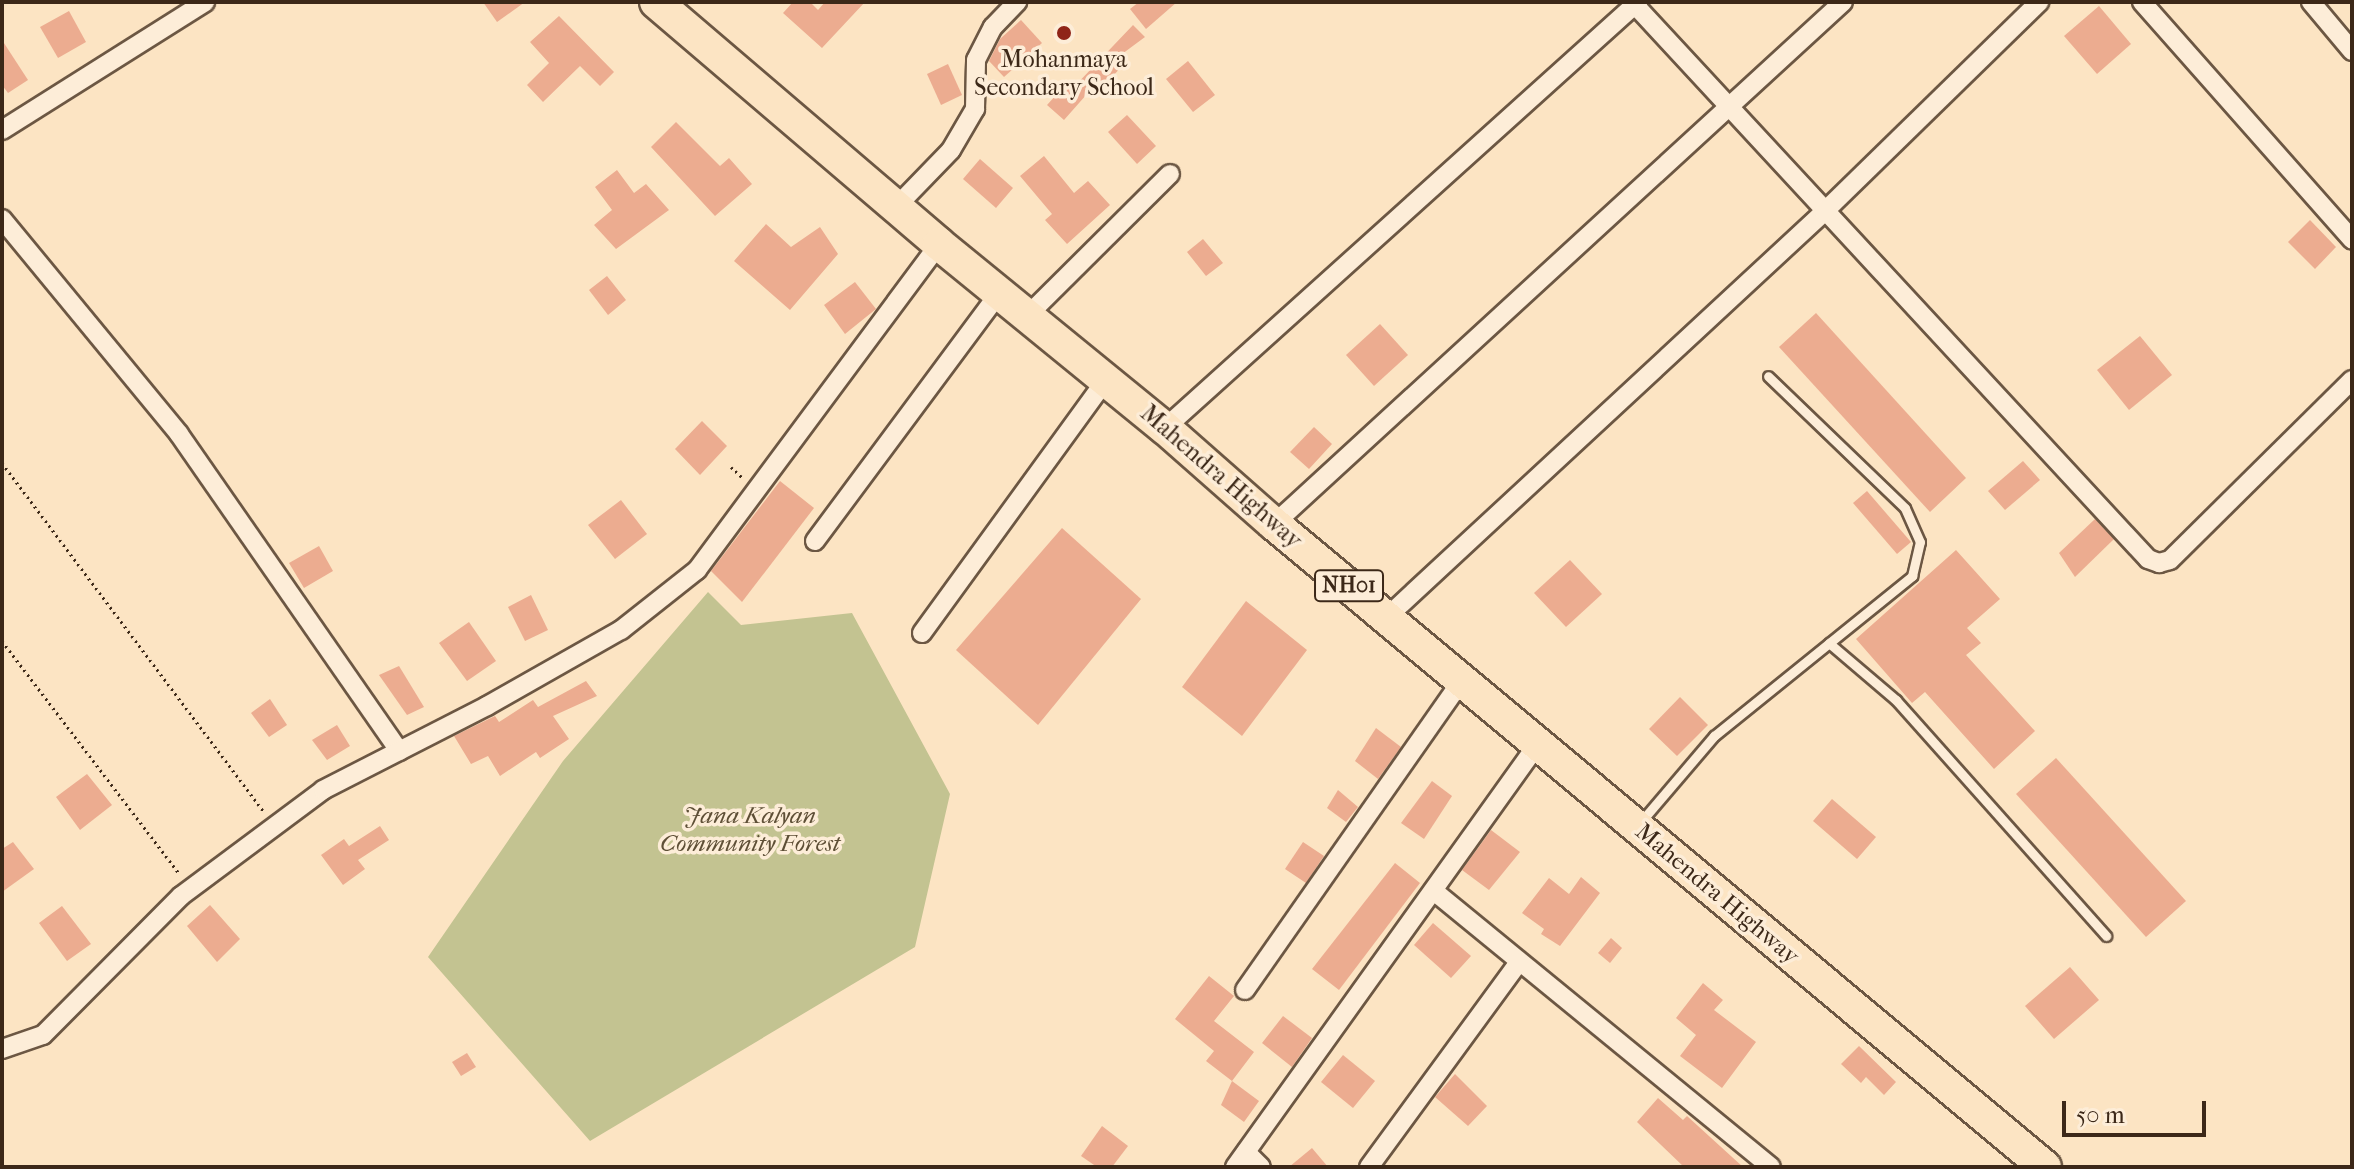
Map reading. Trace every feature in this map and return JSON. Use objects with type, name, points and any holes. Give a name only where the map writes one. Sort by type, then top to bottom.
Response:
[{"type":"highway","name":"Mahendra Highway","points":[[673,12],[939,244],[1165,428],[1274,524],[2045,1167]]},
{"type":"street","points":[[2,130],[205,2]]},
{"type":"street","points":[[896,207],[951,150],[975,109],[976,60],[993,27],[1017,2]]},
{"type":"street","points":[[1274,524],[1843,2]]},
{"type":"street","points":[[1387,617],[1824,212],[2039,2]]},
{"type":"street","points":[[2142,2],[2352,239]]},
{"type":"street","points":[[2311,2],[2352,51]]},
{"type":"street","points":[[1165,428],[1636,4],[1824,212],[2148,559],[2159,563],[2170,560],[2352,380]]},
{"type":"street","points":[[1028,315],[1170,174]]},
{"type":"street","points":[[2,219],[179,434],[399,751]]},
{"type":"street","points":[[2,1049],[43,1035],[190,889],[323,790],[621,630],[697,570],[939,244]]},
{"type":"street","points":[[815,541],[1000,292]]},
{"type":"street","points":[[922,633],[1106,380]]},
{"type":"street","points":[[1245,990],[1463,679]]},
{"type":"street","points":[[1261,1167],[1240,1160],[1435,892],[1539,742]]},
{"type":"street","points":[[1435,892],[1771,1167]]},
{"type":"street","points":[[1369,1167],[1519,962]]},
{"type":"lane","points":[[1636,827],[1714,736],[1912,576],[1920,542],[1905,508],[1768,376]]},
{"type":"lane","points":[[1829,643],[1896,700],[2106,936]]},
{"type":"path","points":[[2,463],[275,826]]},
{"type":"path","points":[[2,641],[190,889]]},
{"type":"green space","name":"Jana Kalyan Community Forest","points":[[708,592],[741,625],[852,613],[950,794],[915,947],[590,1141],[428,957],[563,761]]},
{"type":"building","points":[[483,2],[525,2],[497,22]]},
{"type":"building","points":[[793,2],[810,2],[818,10],[825,2],[865,2],[822,48],[783,13]]},
{"type":"building","points":[[1139,2],[1177,2],[1146,29],[1130,9]]},
{"type":"building","points":[[2099,6],[2131,44],[2097,74],[2064,36]]},
{"type":"building","points":[[69,11],[86,42],[58,58],[40,27]]},
{"type":"building","points":[[559,16],[614,72],[600,86],[580,66],[543,102],[527,85],[549,63],[530,42]]},
{"type":"building","points":[[1021,20],[1042,43],[1004,77],[989,61],[1000,39]]},
{"type":"building","points":[[1133,25],[1145,37],[1122,54],[1127,61],[1092,98],[1087,94],[1064,120],[1047,105],[1067,83],[1073,88]]},
{"type":"building","points":[[2,40],[28,80],[8,93],[2,85]]},
{"type":"building","points":[[1188,61],[1215,95],[1193,112],[1166,79]]},
{"type":"building","points":[[948,64],[962,95],[941,105],[927,74]]},
{"type":"building","points":[[1127,115],[1156,146],[1137,164],[1108,132]]},
{"type":"building","points":[[676,122],[720,166],[729,158],[752,184],[715,216],[651,147]]},
{"type":"building","points":[[1044,156],[1074,193],[1088,181],[1110,205],[1067,244],[1045,220],[1052,214],[1020,176]]},
{"type":"building","points":[[980,159],[1013,188],[996,208],[963,179]]},
{"type":"building","points":[[617,170],[634,193],[646,184],[669,210],[616,249],[594,225],[612,210],[595,187]]},
{"type":"building","points":[[2310,220],[2336,247],[2315,269],[2288,242]]},
{"type":"building","points":[[766,224],[791,247],[820,227],[838,254],[790,310],[734,261]]},
{"type":"building","points":[[1203,239],[1223,263],[1206,276],[1187,252]]},
{"type":"building","points":[[607,276],[626,300],[608,315],[589,290]]},
{"type":"building","points":[[855,282],[876,309],[845,334],[824,305]]},
{"type":"building","points":[[1816,313],[1966,478],[1930,512],[1779,347]]},
{"type":"building","points":[[1380,324],[1408,355],[1374,386],[1346,355]]},
{"type":"building","points":[[2140,336],[2172,375],[2129,410],[2097,370]]},
{"type":"building","points":[[702,421],[727,446],[700,475],[675,449]]},
{"type":"building","points":[[1314,427],[1332,444],[1309,469],[1290,452]]},
{"type":"building","points":[[2023,461],[2040,480],[2005,510],[1988,491]]},
{"type":"building","points":[[780,481],[814,508],[742,602],[711,571]]},
{"type":"building","points":[[1867,491],[1911,542],[1897,554],[1853,503]]},
{"type":"building","points":[[621,500],[647,534],[615,559],[588,525]]},
{"type":"building","points":[[2095,519],[2114,539],[2075,577],[2059,553]]},
{"type":"building","points":[[1062,528],[1141,599],[1038,725],[956,650]]},
{"type":"building","points":[[319,546],[333,571],[304,588],[289,563]]},
{"type":"building","points":[[1956,550],[2000,599],[1967,628],[1981,643],[1966,655],[2035,731],[1994,769],[1925,692],[1912,703],[1856,639]]},
{"type":"building","points":[[1570,560],[1602,594],[1566,627],[1534,593]]},
{"type":"building","points":[[531,595],[548,630],[525,641],[508,607]]},
{"type":"building","points":[[1246,601],[1307,650],[1242,736],[1182,687]]},
{"type":"building","points":[[469,622],[496,661],[467,681],[439,643]]},
{"type":"building","points":[[399,666],[424,707],[407,715],[379,675]]},
{"type":"building","points":[[586,681],[597,696],[553,716],[569,739],[540,758],[536,752],[500,776],[488,756],[471,764],[454,736],[495,716],[499,722],[533,700],[538,707]]},
{"type":"building","points":[[1680,697],[1708,725],[1677,756],[1649,729]]},
{"type":"building","points":[[270,699],[287,725],[269,737],[251,713]]},
{"type":"building","points":[[337,725],[350,746],[327,760],[312,740]]},
{"type":"building","points":[[1376,728],[1401,747],[1378,779],[1355,761]]},
{"type":"building","points":[[2056,758],[2186,901],[2146,937],[2016,794]]},
{"type":"building","points":[[87,774],[112,805],[80,830],[56,797]]},
{"type":"building","points":[[1432,781],[1452,796],[1424,839],[1401,823]]},
{"type":"building","points":[[1338,790],[1358,807],[1346,822],[1327,808]]},
{"type":"building","points":[[1832,799],[1876,837],[1857,859],[1813,821]]},
{"type":"building","points":[[380,826],[389,840],[358,860],[365,869],[343,885],[321,855],[344,839],[349,846]]},
{"type":"building","points":[[1491,830],[1520,852],[1489,890],[1462,870]]},
{"type":"building","points":[[13,842],[34,869],[2,892],[2,849]]},
{"type":"building","points":[[1303,842],[1324,856],[1306,883],[1285,869]]},
{"type":"building","points":[[1395,863],[1420,883],[1339,990],[1312,969]]},
{"type":"building","points":[[1581,877],[1600,893],[1560,946],[1541,934],[1544,929],[1522,913],[1549,878],[1569,894]]},
{"type":"building","points":[[210,905],[240,939],[217,962],[187,926]]},
{"type":"building","points":[[62,906],[91,944],[67,961],[39,923]]},
{"type":"building","points":[[1433,923],[1471,956],[1451,978],[1414,945]]},
{"type":"building","points":[[1611,938],[1622,948],[1610,963],[1598,953]]},
{"type":"building","points":[[2070,967],[2099,1000],[2054,1039],[2025,1006]]},
{"type":"building","points":[[1209,976],[1234,996],[1214,1021],[1254,1052],[1232,1081],[1206,1061],[1214,1051],[1175,1019]]},
{"type":"building","points":[[1703,983],[1723,1000],[1714,1010],[1756,1042],[1722,1088],[1680,1056],[1696,1035],[1676,1018]]},
{"type":"building","points":[[1283,1016],[1312,1038],[1292,1067],[1262,1043]]},
{"type":"building","points":[[1859,1046],[1896,1082],[1884,1095],[1866,1077],[1861,1083],[1841,1064]]},
{"type":"building","points":[[467,1053],[476,1067],[461,1076],[452,1062]]},
{"type":"building","points":[[1343,1055],[1375,1081],[1353,1108],[1321,1082]]},
{"type":"building","points":[[1455,1074],[1487,1106],[1468,1126],[1435,1097]]},
{"type":"building","points":[[1232,1081],[1259,1101],[1244,1122],[1221,1105]]},
{"type":"building","points":[[1658,1098],[1683,1120],[1687,1116],[1743,1167],[1684,1167],[1637,1122]]},
{"type":"building","points":[[1102,1126],[1128,1146],[1112,1167],[1097,1167],[1081,1156]]},
{"type":"building","points":[[1312,1148],[1328,1167],[1289,1167]]},
{"type":"place","name":"Mohanmaya Secondary School","points":[[1064,33]]}]
